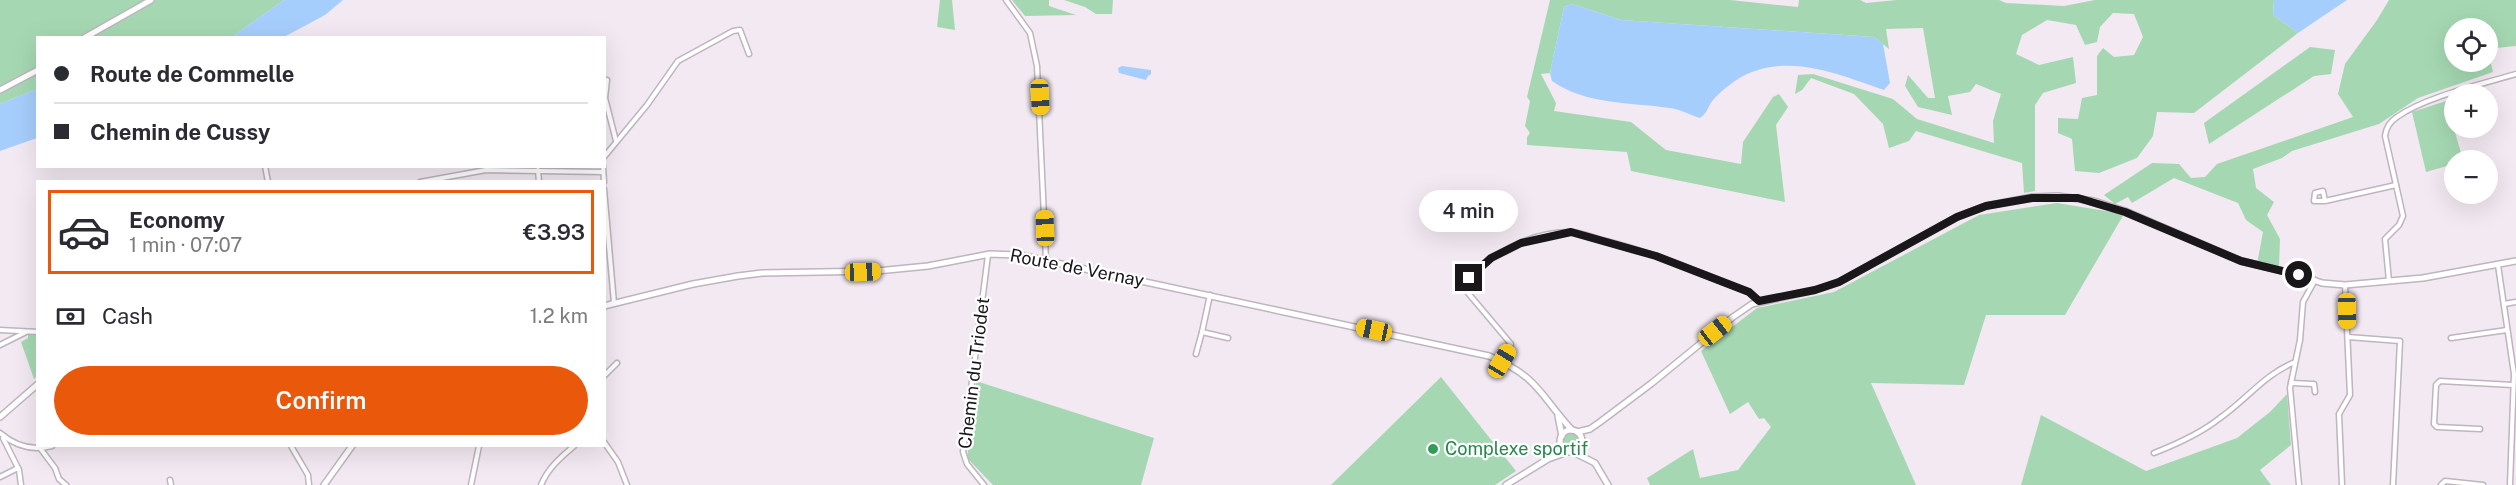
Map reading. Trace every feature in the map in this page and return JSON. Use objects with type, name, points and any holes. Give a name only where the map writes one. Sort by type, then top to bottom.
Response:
[{"type":"street","points":[[88,36],[151,0]]},
{"type":"street","points":[[1006,0],[1030,33],[1037,66],[1046,260]]},
{"type":"street","points":[[606,154],[647,105],[678,61],[733,31],[740,30],[749,54]]},
{"type":"street","points":[[0,90],[36,71]]},
{"type":"street","points":[[2389,282],[2385,239],[2399,225],[2403,216],[2385,136],[2387,127],[2397,116],[2423,104],[2516,74]]},
{"type":"street","points":[[606,89],[607,80]]},
{"type":"street","points":[[606,102],[616,142]]},
{"type":"street","points":[[429,180],[483,169],[603,169]]},
{"type":"street","points":[[538,170],[539,180]]},
{"type":"street","points":[[2325,201],[2396,185]]},
{"type":"street","points":[[1508,485],[1548,459],[1570,452],[1582,444],[1590,429],[1652,383],[1733,316],[1759,301],[1815,290],[1839,282],[1957,217],[1974,210],[2022,199],[2052,196],[2078,198],[2107,205],[2241,261],[2315,280],[2345,285],[2389,282],[2516,261]]},
{"type":"street","points":[[606,210],[614,303]]},
{"type":"street","points":[[1502,361],[1510,344],[1463,287],[1491,258],[1521,243],[1546,236],[1571,232],[1623,246],[1749,292],[1759,301]]},
{"type":"street","name":"Route de Vernay","points":[[606,305],[693,284],[738,276],[765,273],[877,271],[928,266],[988,255],[1020,255],[1472,351],[1502,361],[1525,374],[1536,384],[1558,415],[1574,431],[1588,459],[1600,468],[1608,485]]},
{"type":"street","name":"Chemin du Triodet","points":[[984,485],[967,464],[963,453],[988,255]]},
{"type":"street","points":[[2498,265],[2508,330],[2513,385],[2510,485]]},
{"type":"street","points":[[2299,485],[2291,383],[2300,340],[2303,302],[2315,280]]},
{"type":"street","points":[[606,283],[613,285]]},
{"type":"street","points":[[2342,485],[2339,414],[2350,395],[2345,285]]},
{"type":"street","points":[[1196,354],[1210,295]]},
{"type":"street","points":[[2504,304],[2516,302]]},
{"type":"street","points":[[1,330],[36,332]]},
{"type":"street","points":[[2451,338],[2508,330]]},
{"type":"street","points":[[0,345],[27,332]]},
{"type":"street","points":[[1202,332],[1228,338]]},
{"type":"street","points":[[2348,337],[2400,341],[2393,485]]},
{"type":"street","points":[[2154,453],[2183,442],[2221,418],[2272,372],[2295,362]]},
{"type":"street","points":[[606,374],[617,363]]},
{"type":"street","points":[[2480,429],[2437,427],[2434,424],[2436,385],[2440,381],[2513,385]]},
{"type":"street","points":[[2291,383],[2314,384],[2315,392]]},
{"type":"street","points":[[0,417],[36,386]]},
{"type":"street","name":"Route de Vernay","points":[[1558,415],[1562,436],[1561,444]]},
{"type":"street","points":[[1562,436],[1574,431],[1590,429]]},
{"type":"street","points":[[1,434],[18,445],[46,447]]},
{"type":"street","points":[[1,434],[18,468],[21,485]]},
{"type":"street","points":[[1548,459],[1561,444],[1570,452],[1588,459]]},
{"type":"street","points":[[606,445],[618,462],[627,485]]},
{"type":"street","points":[[292,447],[301,460],[310,483]]},
{"type":"street","points":[[324,485],[351,447]]},
{"type":"street","points":[[471,485],[479,447]]},
{"type":"street","points":[[541,485],[546,473],[573,447]]},
{"type":"street","points":[[40,448],[55,468],[59,479],[66,485]]},
{"type":"street","points":[[0,477],[18,468]]},
{"type":"street","points":[[2441,485],[2445,481],[2482,485]]},
{"type":"green space","points":[[0,0],[284,0],[233,36],[36,36],[36,89],[0,104]]},
{"type":"green space","points":[[940,0],[952,0],[955,30],[937,27]]},
{"type":"green space","points":[[1012,0],[1049,0],[1049,6],[1076,15],[1025,16]]},
{"type":"green space","points":[[1064,0],[1113,0],[1112,14],[1096,14],[1085,7]]},
{"type":"green space","points":[[1550,0],[1730,0],[1798,7],[1799,0],[1860,0],[1866,3],[1897,0],[1999,0],[2006,3],[2064,6],[2095,0],[2274,0],[2273,15],[2298,33],[2194,113],[2157,112],[2153,136],[2137,158],[2099,173],[2075,171],[2072,139],[2058,133],[2058,118],[2078,119],[2082,98],[2097,95],[2097,56],[2103,48],[2114,57],[2134,55],[2143,37],[2134,14],[2113,13],[2100,27],[2097,42],[2085,45],[2076,25],[2047,20],[2022,35],[2016,54],[2039,65],[2073,57],[2076,83],[2043,93],[2035,105],[2035,191],[2024,193],[2022,163],[1916,131],[1909,141],[1889,148],[1883,124],[1854,94],[1811,78],[1802,90],[1795,94],[1798,75],[1813,74],[1893,99],[1917,119],[1994,143],[1993,121],[2001,94],[1976,84],[1970,92],[1948,96],[1952,115],[1918,107],[1905,86],[1908,75],[1928,98],[1935,98],[1923,28],[1886,29],[1889,49],[1874,37],[1621,20],[1572,4],[1564,7],[1550,73],[1541,74],[1556,103],[1554,111],[1631,122],[1666,150],[1741,164],[1743,142],[1773,97],[1779,94],[1788,107],[1776,125],[1785,202],[1631,171],[1627,152],[1527,145],[1527,137],[1530,133],[1525,126],[1530,101],[1527,97]]},
{"type":"green space","points":[[2389,0],[2516,0],[2516,46],[2498,48],[2498,18],[2444,18],[2444,72],[2493,72],[2458,84],[2444,84],[2444,89],[2418,98],[2379,124],[2292,151],[2282,158],[2253,169],[2256,188],[2274,202],[2267,215],[2280,239],[2279,267],[2257,264],[2263,232],[2246,220],[2238,203],[2174,178],[2132,203],[2128,197],[2115,204],[2104,195],[2152,163],[2179,164],[2191,178],[2205,177],[2217,164],[2353,117],[2338,94],[2345,64]]},
{"type":"green space","points":[[2310,47],[2335,50],[2331,74],[2314,76],[2209,144],[2204,123]]},
{"type":"green space","points":[[2444,102],[2444,138],[2457,138],[2460,150],[2444,150],[2444,167],[2426,172],[2412,112]]},
{"type":"green space","points":[[2057,203],[2124,214],[2065,315],[1986,315],[1964,385],[1871,383],[1916,485],[1650,485],[1647,478],[1693,449],[1700,478],[1738,470],[1771,427],[1764,418],[1759,419],[1748,402],[1730,414],[1701,351],[1757,308],[1834,292],[1979,215]]},
{"type":"green space","points":[[36,334],[36,377],[34,379],[21,342],[28,338],[28,335]]},
{"type":"green space","name":"Complexe sportif","points":[[1441,377],[1516,471],[1495,485],[1331,485]]},
{"type":"green space","points":[[976,381],[1154,438],[1141,485],[993,485],[967,458]]},
{"type":"green space","points":[[2287,394],[2291,445],[2260,470],[2271,485],[2021,485],[2041,415],[2146,471],[2237,438],[2270,412]]},
{"type":"green space","points":[[1570,433],[1576,435],[1578,441],[1576,447],[1570,449],[1564,447],[1562,441],[1564,435]]},
{"type":"water","points":[[284,0],[343,0],[325,15],[286,36],[233,36]]},
{"type":"water","points":[[2274,0],[2347,0],[2298,33],[2273,15]]},
{"type":"water","points":[[1572,4],[1621,20],[1874,37],[1883,44],[1890,83],[1884,90],[1811,68],[1774,67],[1756,71],[1735,81],[1715,97],[1700,118],[1673,109],[1594,99],[1565,89],[1552,81],[1550,73],[1564,7]]},
{"type":"water","points":[[1122,66],[1151,70],[1151,74],[1146,80],[1119,73],[1118,68]]},
{"type":"water","points":[[36,89],[36,138],[0,151],[0,104]]},
{"type":"place","name":"Complexe sportif","points":[[1433,449]]},
{"type":"route","points":[[1469,278],[1491,258],[1521,243],[1571,232],[1656,256],[1749,292],[1759,301],[1815,290],[1839,282],[1957,217],[1974,210],[2032,198],[2058,196],[2107,205],[2241,261],[2299,275]]}]
